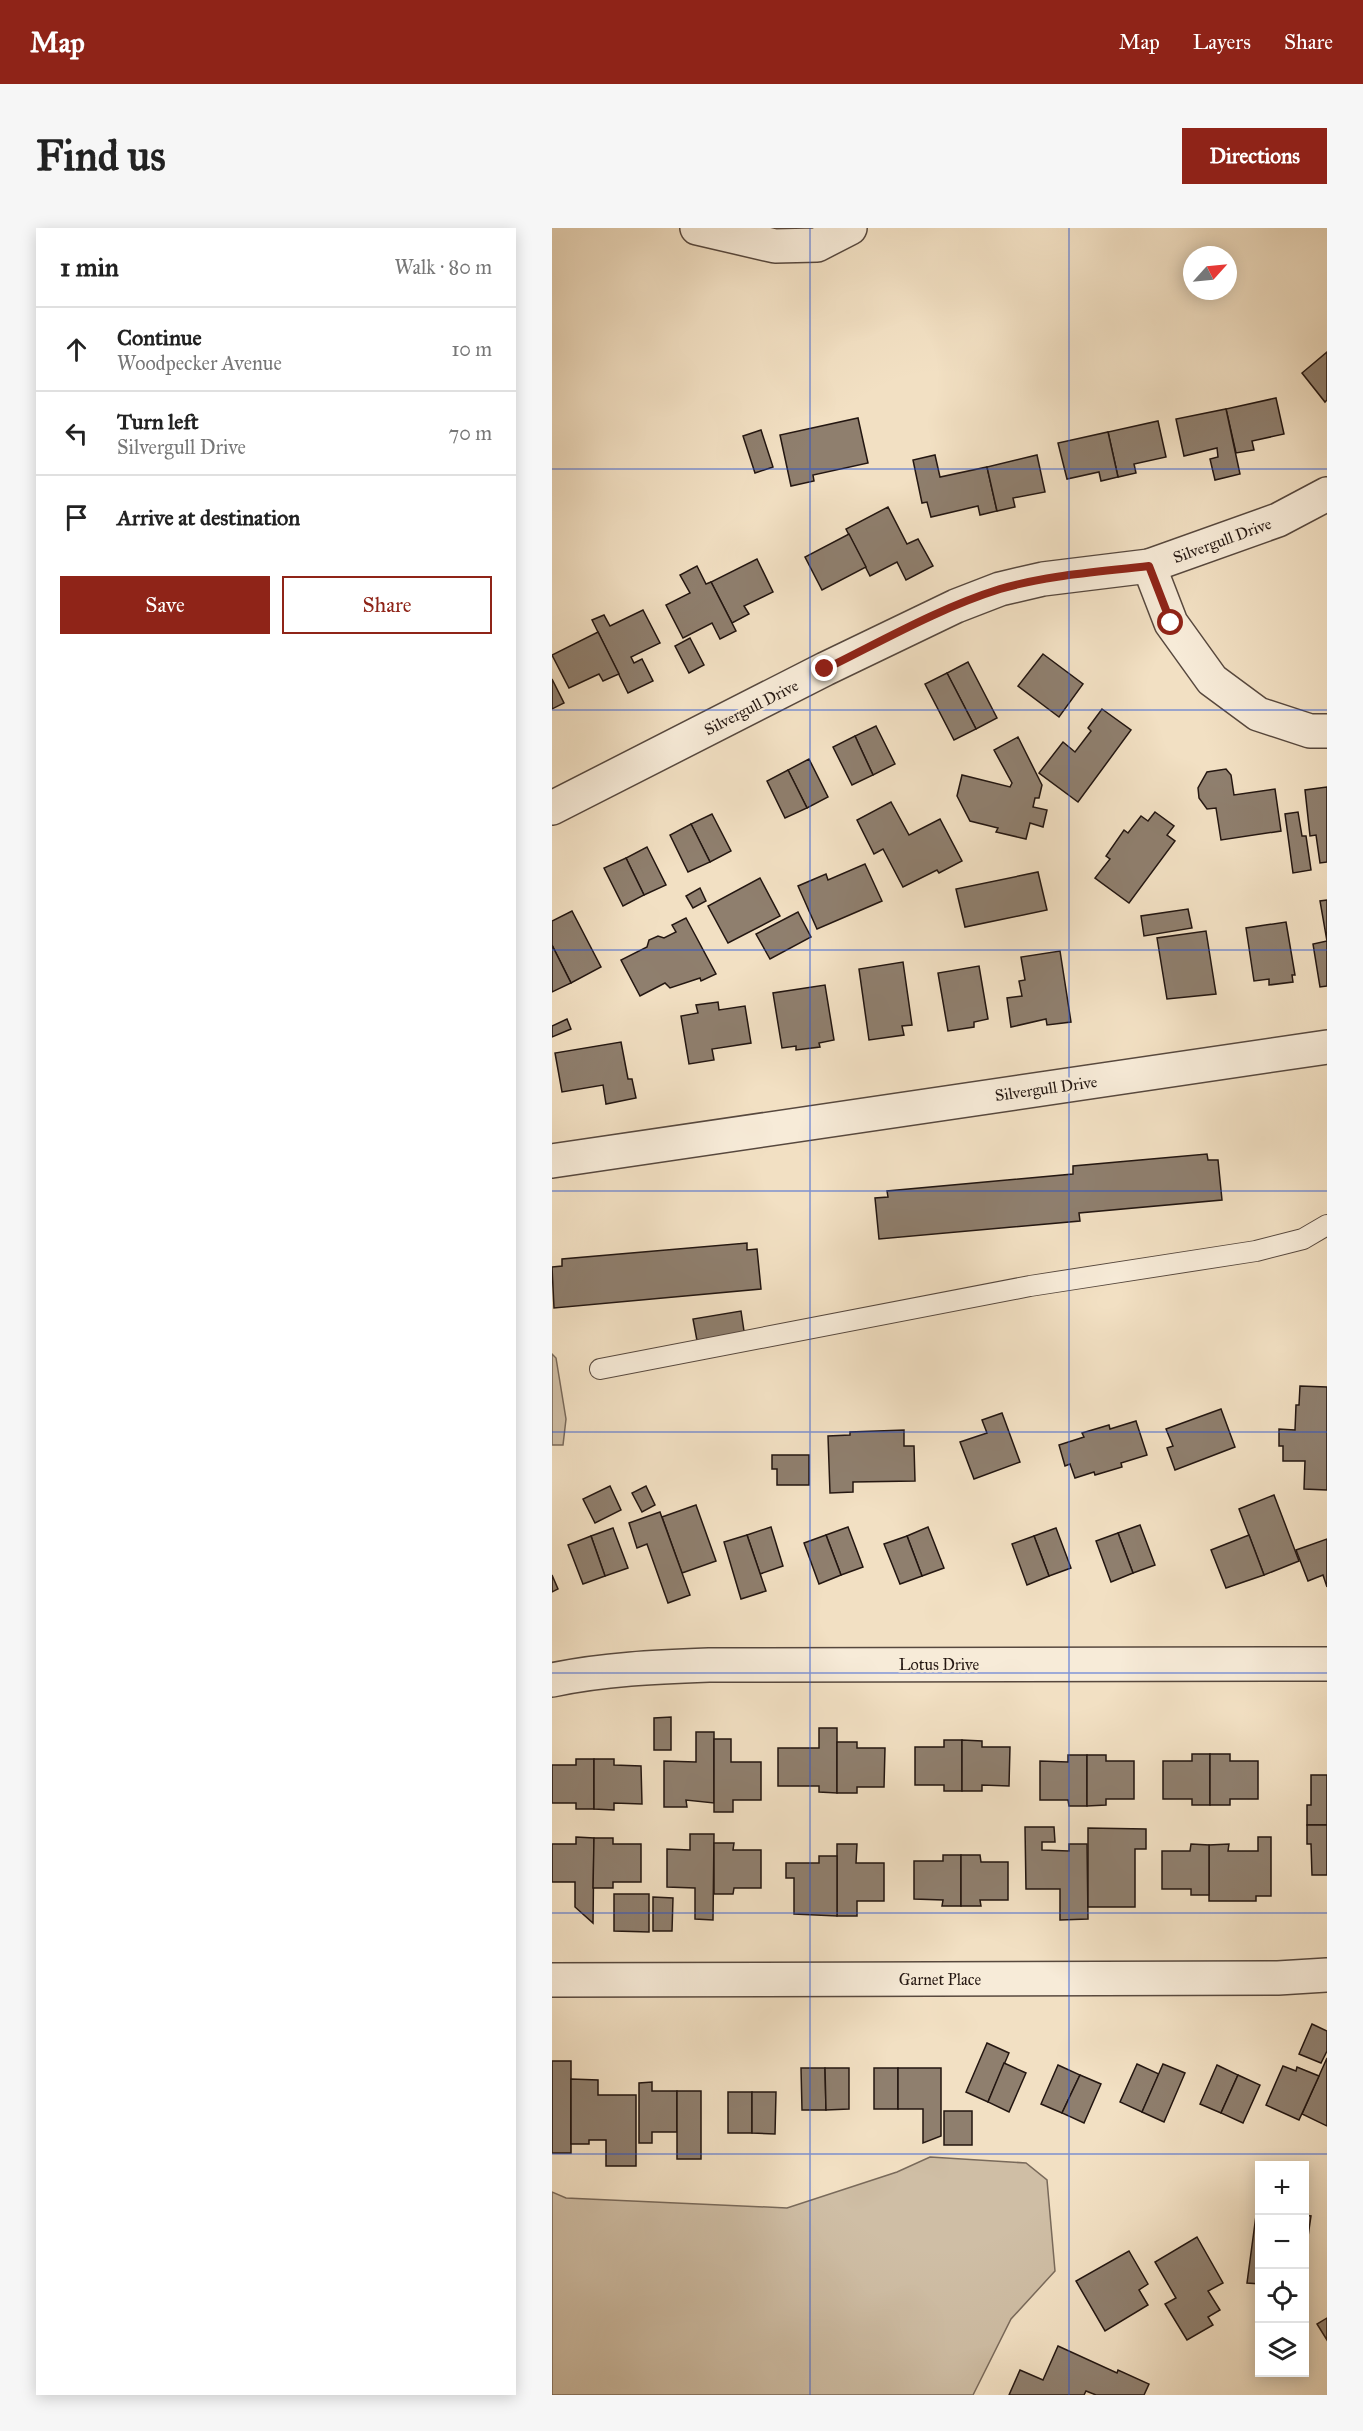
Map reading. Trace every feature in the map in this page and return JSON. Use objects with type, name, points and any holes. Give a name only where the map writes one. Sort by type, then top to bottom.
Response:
[{"type":"street","points":[[697,228],[775,246],[817,245],[850,228]]},
{"type":"street","name":"Silvergull Drive","points":[[552,808],[825,669],[956,606],[1000,589],[1043,579],[1149,566],[1278,520],[1327,494]]},
{"type":"street","points":[[1149,566],[1171,623],[1212,680],[1258,714],[1310,731],[1327,731]]},
{"type":"street","name":"Silvergull Drive","points":[[552,1161],[1327,1047]]},
{"type":"street","name":"Lotus Drive","points":[[552,1680],[584,1673],[709,1665],[1327,1664]]},
{"type":"street","name":"Garnet Place","points":[[552,1980],[1278,1978],[1327,1975]]},
{"type":"lane","points":[[600,1369],[1030,1286],[1256,1251],[1303,1239],[1327,1225]]},
{"type":"shaded area","points":[[552,1354],[556,1358],[566,1419],[563,1445],[552,1445]]},
{"type":"shaded area","points":[[930,2157],[1026,2163],[1047,2180],[1055,2271],[1011,2319],[973,2395],[552,2395],[552,2192],[566,2198],[787,2208],[897,2172]]},
{"type":"building","points":[[1327,352],[1327,400],[1325,402],[1302,373]]},
{"type":"building","points":[[1276,398],[1284,434],[1252,441],[1254,450],[1236,453],[1226,409]]},
{"type":"building","points":[[1226,409],[1240,474],[1215,480],[1210,459],[1218,457],[1217,448],[1184,456],[1176,419]]},
{"type":"building","points":[[858,418],[868,463],[813,475],[814,481],[791,486],[780,435]]},
{"type":"building","points":[[1158,421],[1166,457],[1134,464],[1136,473],[1118,477],[1108,432]]},
{"type":"building","points":[[761,430],[773,467],[755,473],[743,436]]},
{"type":"building","points":[[1108,432],[1118,477],[1101,481],[1099,472],[1067,479],[1058,443]]},
{"type":"building","points":[[935,455],[940,477],[987,467],[997,511],[980,515],[978,506],[931,517],[927,502],[922,503],[913,460]]},
{"type":"building","points":[[1037,455],[1045,492],[1013,498],[1015,507],[997,511],[987,467]]},
{"type":"building","points":[[888,507],[907,544],[918,539],[933,566],[906,580],[897,562],[870,576],[846,529]]},
{"type":"building","points":[[849,534],[866,567],[822,590],[805,557]]},
{"type":"building","points":[[757,559],[773,592],[744,606],[749,614],[732,623],[711,582]]},
{"type":"building","points":[[697,566],[706,584],[711,582],[736,631],[720,639],[712,623],[683,638],[666,605],[690,593],[680,575]]},
{"type":"building","points":[[643,610],[660,643],[631,657],[634,663],[642,659],[653,681],[628,693],[592,620],[604,615],[610,626]]},
{"type":"building","points":[[598,632],[619,674],[603,681],[599,674],[569,688],[552,655]]},
{"type":"building","points":[[690,638],[704,665],[689,673],[675,646]]},
{"type":"building","points":[[1043,654],[1083,684],[1059,717],[1018,686]]},
{"type":"building","points":[[968,662],[997,718],[976,729],[947,673]]},
{"type":"building","points":[[947,673],[976,729],[954,740],[925,684]]},
{"type":"building","points":[[552,679],[564,703],[552,709]]},
{"type":"building","points":[[1102,709],[1131,730],[1078,802],[1039,773],[1063,742],[1075,752],[1091,731],[1088,728]]},
{"type":"building","points":[[876,726],[895,764],[873,775],[855,736]]},
{"type":"building","points":[[855,736],[873,775],[852,785],[833,747]]},
{"type":"building","points":[[1018,737],[1042,785],[1039,798],[1035,798],[1033,807],[1047,810],[1043,827],[1030,823],[1026,839],[996,832],[998,828],[970,821],[957,796],[962,775],[1010,787],[1012,783],[994,750]]},
{"type":"building","points":[[809,759],[828,797],[807,808],[788,770]]},
{"type":"building","points":[[1226,769],[1231,775],[1234,795],[1275,789],[1281,831],[1221,840],[1216,808],[1207,809],[1199,798],[1198,788],[1207,772]]},
{"type":"building","points":[[788,770],[807,808],[785,818],[767,781]]},
{"type":"building","points":[[1327,787],[1327,862],[1320,863],[1316,835],[1310,836],[1305,790]]},
{"type":"building","points":[[891,802],[909,835],[940,819],[962,861],[939,873],[937,870],[903,887],[883,849],[874,854],[857,820]]},
{"type":"building","points":[[1155,812],[1174,826],[1167,835],[1175,841],[1129,903],[1095,878],[1110,859],[1106,856],[1124,830],[1128,833],[1141,816],[1148,821]]},
{"type":"building","points":[[1298,812],[1302,836],[1306,836],[1311,870],[1293,873],[1285,814]]},
{"type":"building","points":[[712,814],[731,851],[710,862],[691,824]]},
{"type":"building","points":[[691,824],[710,862],[688,872],[670,835]]},
{"type":"building","points":[[647,847],[666,885],[644,895],[626,858]]},
{"type":"building","points":[[626,858],[644,895],[623,906],[604,868]]},
{"type":"building","points":[[865,864],[882,901],[817,929],[798,886],[826,874],[828,880]]},
{"type":"building","points":[[1038,872],[1047,910],[965,927],[956,889]]},
{"type":"building","points":[[760,878],[780,916],[728,943],[708,906]]},
{"type":"building","points":[[700,888],[706,901],[693,908],[686,896]]},
{"type":"building","points":[[1327,900],[1327,941],[1320,901]]},
{"type":"building","points":[[1188,909],[1192,928],[1144,936],[1141,916]]},
{"type":"building","points":[[572,911],[601,967],[571,983],[552,945],[552,921]]},
{"type":"building","points":[[798,912],[811,937],[770,959],[756,934]]},
{"type":"building","points":[[686,918],[716,974],[701,981],[700,978],[670,988],[665,983],[640,996],[621,960],[647,947],[649,940],[658,936],[664,938],[676,932],[672,925]]},
{"type":"building","points":[[1286,922],[1295,975],[1292,975],[1293,982],[1269,985],[1269,979],[1254,981],[1246,928]]},
{"type":"building","points":[[1206,931],[1216,994],[1167,999],[1157,938]]},
{"type":"building","points":[[1327,941],[1327,986],[1320,987],[1313,944]]},
{"type":"building","points":[[552,945],[571,983],[552,992]]},
{"type":"building","points":[[1060,951],[1071,1022],[1047,1025],[1046,1019],[1011,1027],[1007,998],[1022,996],[1019,981],[1025,980],[1021,957]]},
{"type":"building","points":[[903,962],[912,1025],[902,1026],[904,1035],[869,1040],[859,969]]},
{"type":"building","points":[[979,966],[988,1019],[974,1022],[974,1027],[948,1031],[938,973]]},
{"type":"building","points":[[825,985],[834,1040],[819,1043],[820,1047],[796,1050],[796,1046],[782,1048],[773,993]]},
{"type":"building","points":[[718,1002],[719,1010],[745,1006],[751,1043],[712,1049],[714,1060],[689,1064],[681,1016],[698,1013],[696,1005]]},
{"type":"building","points":[[567,1019],[571,1029],[552,1037],[552,1026]]},
{"type":"building","points":[[621,1042],[628,1079],[632,1079],[636,1098],[606,1104],[603,1085],[562,1092],[555,1053]]},
{"type":"building","points":[[1207,1154],[1208,1160],[1218,1160],[1222,1200],[1079,1213],[1080,1221],[879,1239],[875,1198],[888,1197],[887,1191],[1073,1174],[1073,1166]]},
{"type":"building","points":[[747,1243],[747,1250],[757,1249],[761,1289],[554,1308],[552,1267],[562,1266],[562,1259]]},
{"type":"building","points":[[741,1311],[745,1338],[698,1346],[693,1319]]},
{"type":"building","points":[[1300,1386],[1327,1387],[1327,1490],[1304,1489],[1305,1461],[1283,1461],[1283,1446],[1279,1446],[1279,1429],[1295,1430],[1296,1405],[1299,1405]]},
{"type":"building","points":[[1221,1409],[1235,1447],[1175,1470],[1167,1448],[1173,1446],[1166,1429]]},
{"type":"building","points":[[1002,1413],[1020,1462],[974,1479],[960,1442],[987,1433],[982,1420]]},
{"type":"building","points":[[1136,1421],[1147,1455],[1121,1463],[1122,1467],[1075,1478],[1070,1464],[1065,1466],[1059,1445],[1084,1437],[1082,1433],[1109,1425],[1110,1429]]},
{"type":"building","points":[[904,1430],[904,1446],[914,1446],[915,1481],[853,1482],[853,1492],[830,1493],[828,1436],[850,1435],[850,1432]]},
{"type":"building","points":[[772,1455],[809,1455],[809,1485],[777,1485],[777,1469],[772,1469]]},
{"type":"building","points":[[610,1486],[621,1510],[595,1523],[583,1499]]},
{"type":"building","points":[[646,1486],[655,1505],[642,1512],[632,1493]]},
{"type":"building","points":[[1274,1495],[1299,1561],[1264,1575],[1239,1509]]},
{"type":"building","points":[[696,1505],[716,1561],[682,1573],[662,1517]]},
{"type":"building","points":[[660,1512],[690,1595],[668,1603],[647,1544],[637,1548],[629,1523]]},
{"type":"building","points":[[1140,1525],[1155,1565],[1133,1573],[1118,1533]]},
{"type":"building","points":[[771,1527],[783,1566],[760,1574],[747,1535]]},
{"type":"building","points":[[848,1527],[863,1567],[841,1575],[826,1535]]},
{"type":"building","points":[[928,1527],[944,1568],[922,1576],[907,1536]]},
{"type":"building","points":[[613,1528],[628,1568],[605,1576],[591,1536]]},
{"type":"building","points":[[1056,1528],[1071,1568],[1049,1576],[1034,1536]]},
{"type":"building","points":[[1118,1533],[1133,1573],[1111,1582],[1096,1541]]},
{"type":"building","points":[[747,1535],[766,1591],[741,1599],[724,1542]]},
{"type":"building","points":[[826,1535],[841,1575],[819,1584],[804,1543]]},
{"type":"building","points":[[1249,1535],[1264,1575],[1226,1588],[1211,1550]]},
{"type":"building","points":[[591,1536],[605,1576],[583,1584],[568,1545]]},
{"type":"building","points":[[907,1536],[922,1576],[900,1584],[884,1544]]},
{"type":"building","points":[[1034,1536],[1049,1576],[1027,1585],[1012,1544]]},
{"type":"building","points":[[1327,1539],[1327,1587],[1323,1575],[1308,1581],[1296,1550]]},
{"type":"building","points":[[552,1575],[558,1589],[552,1592]]},
{"type":"building","points":[[671,1717],[671,1750],[654,1750],[654,1718]]},
{"type":"building","points":[[819,1728],[837,1728],[837,1793],[819,1792],[819,1786],[778,1786],[778,1748],[819,1748]]},
{"type":"building","points":[[696,1732],[714,1732],[714,1803],[686,1800],[687,1807],[664,1807],[664,1761],[696,1762]]},
{"type":"building","points":[[714,1739],[731,1739],[731,1762],[761,1762],[761,1800],[733,1800],[733,1812],[714,1812]]},
{"type":"building","points":[[944,1740],[962,1740],[962,1791],[944,1791],[944,1785],[915,1785],[915,1747],[944,1747]]},
{"type":"building","points":[[962,1740],[982,1741],[982,1747],[1010,1747],[1009,1786],[982,1785],[982,1791],[962,1791]]},
{"type":"building","points":[[837,1742],[857,1742],[857,1748],[885,1748],[884,1787],[857,1787],[857,1793],[837,1793]]},
{"type":"building","points":[[1192,1754],[1210,1754],[1210,1805],[1192,1805],[1192,1799],[1163,1799],[1163,1761],[1192,1761]]},
{"type":"building","points":[[1210,1754],[1230,1754],[1230,1761],[1258,1761],[1258,1799],[1230,1799],[1230,1805],[1210,1805]]},
{"type":"building","points":[[1068,1755],[1087,1755],[1087,1806],[1069,1806],[1068,1800],[1040,1800],[1040,1761],[1068,1762]]},
{"type":"building","points":[[1087,1755],[1106,1755],[1106,1761],[1134,1761],[1134,1799],[1106,1799],[1106,1805],[1087,1806]]},
{"type":"building","points":[[576,1759],[594,1759],[594,1809],[576,1809],[576,1803],[552,1803],[552,1765],[576,1765]]},
{"type":"building","points":[[594,1759],[614,1759],[614,1765],[641,1766],[642,1804],[614,1803],[614,1810],[594,1809]]},
{"type":"building","points":[[1311,1775],[1327,1775],[1327,1825],[1307,1825],[1307,1805],[1311,1805]]},
{"type":"building","points":[[1307,1825],[1327,1825],[1327,1875],[1312,1875],[1311,1844],[1307,1844]]},
{"type":"building","points":[[1025,1827],[1054,1827],[1055,1842],[1042,1842],[1042,1850],[1069,1851],[1069,1844],[1087,1844],[1088,1919],[1060,1920],[1060,1889],[1026,1889]]},
{"type":"building","points":[[1088,1828],[1146,1829],[1146,1849],[1135,1849],[1135,1907],[1088,1907]]},
{"type":"building","points":[[690,1834],[714,1834],[713,1920],[695,1919],[695,1888],[667,1887],[667,1849],[690,1850]]},
{"type":"building","points":[[576,1837],[594,1838],[593,1923],[575,1907],[575,1882],[552,1882],[552,1844],[576,1844]]},
{"type":"building","points":[[1258,1837],[1271,1837],[1271,1896],[1256,1896],[1256,1901],[1209,1901],[1209,1845],[1229,1844],[1228,1851],[1258,1851]]},
{"type":"building","points":[[594,1838],[613,1838],[613,1844],[641,1844],[641,1882],[613,1882],[613,1888],[593,1888]]},
{"type":"building","points":[[714,1843],[734,1843],[733,1850],[761,1850],[761,1888],[734,1888],[733,1894],[714,1894]]},
{"type":"building","points":[[837,1844],[857,1844],[856,1863],[884,1863],[884,1901],[857,1901],[857,1916],[837,1916]]},
{"type":"building","points":[[1191,1844],[1209,1845],[1209,1895],[1191,1895],[1191,1889],[1162,1889],[1162,1851],[1190,1851]]},
{"type":"building","points":[[943,1855],[961,1855],[961,1906],[942,1906],[943,1900],[914,1899],[914,1861],[943,1861]]},
{"type":"building","points":[[961,1855],[980,1855],[981,1862],[1008,1862],[1008,1900],[980,1900],[981,1906],[961,1906]]},
{"type":"building","points":[[819,1856],[837,1856],[837,1916],[794,1914],[794,1878],[786,1878],[786,1863],[819,1863]]},
{"type":"building","points":[[614,1894],[649,1894],[649,1932],[614,1931]]},
{"type":"building","points":[[653,1897],[673,1898],[672,1931],[653,1931]]},
{"type":"building","points":[[1312,2024],[1327,2031],[1327,2051],[1321,2063],[1299,2054]]},
{"type":"building","points":[[987,2043],[1009,2053],[988,2102],[966,2092]]},
{"type":"building","points":[[1327,2058],[1327,2126],[1302,2114]]},
{"type":"building","points":[[552,2061],[571,2061],[571,2153],[552,2153]]},
{"type":"building","points":[[1004,2063],[1026,2073],[1009,2112],[988,2102]]},
{"type":"building","points":[[1137,2064],[1159,2074],[1142,2112],[1120,2102]]},
{"type":"building","points":[[1163,2064],[1185,2073],[1164,2122],[1142,2112]]},
{"type":"building","points":[[1058,2065],[1080,2075],[1062,2113],[1041,2104]]},
{"type":"building","points":[[1217,2065],[1238,2075],[1221,2113],[1200,2104]]},
{"type":"building","points":[[1283,2066],[1296,2071],[1297,2067],[1319,2076],[1299,2120],[1266,2105]]},
{"type":"building","points":[[801,2068],[825,2068],[826,2110],[802,2110]]},
{"type":"building","points":[[825,2068],[849,2068],[849,2109],[826,2110]]},
{"type":"building","points":[[874,2068],[898,2068],[898,2109],[874,2109]]},
{"type":"building","points":[[898,2068],[941,2068],[941,2136],[923,2143],[923,2109],[898,2109]]},
{"type":"building","points":[[1080,2075],[1101,2084],[1084,2123],[1062,2113]]},
{"type":"building","points":[[1238,2075],[1260,2085],[1243,2123],[1221,2113]]},
{"type":"building","points":[[571,2079],[598,2080],[598,2095],[636,2095],[636,2166],[606,2166],[606,2140],[589,2140],[589,2144],[571,2144]]},
{"type":"building","points":[[652,2082],[652,2091],[677,2091],[677,2132],[652,2132],[652,2143],[639,2143],[639,2083]]},
{"type":"building","points":[[677,2091],[701,2091],[701,2159],[677,2159]]},
{"type":"building","points":[[728,2092],[752,2092],[752,2133],[728,2133]]},
{"type":"building","points":[[752,2092],[776,2092],[775,2134],[752,2133]]},
{"type":"building","points":[[944,2111],[972,2111],[972,2145],[944,2145]]},
{"type":"building","points":[[1255,2223],[1255,2284],[1247,2283]]},
{"type":"building","points":[[1197,2237],[1223,2283],[1208,2291],[1220,2310],[1208,2317],[1213,2325],[1187,2340],[1165,2304],[1176,2298],[1155,2262]]},
{"type":"building","points":[[1129,2251],[1148,2284],[1139,2290],[1148,2305],[1105,2331],[1076,2281]]},
{"type":"building","points":[[1327,2318],[1327,2340],[1317,2324]]},
{"type":"building","points":[[1058,2346],[1117,2373],[1118,2370],[1149,2384],[1144,2395],[1096,2395],[1086,2391],[1084,2395],[1009,2395],[1020,2370],[1043,2380]]},
{"type":"route","points":[[825,669],[956,606],[1000,589],[1043,579],[1149,566],[1171,623]]}]
